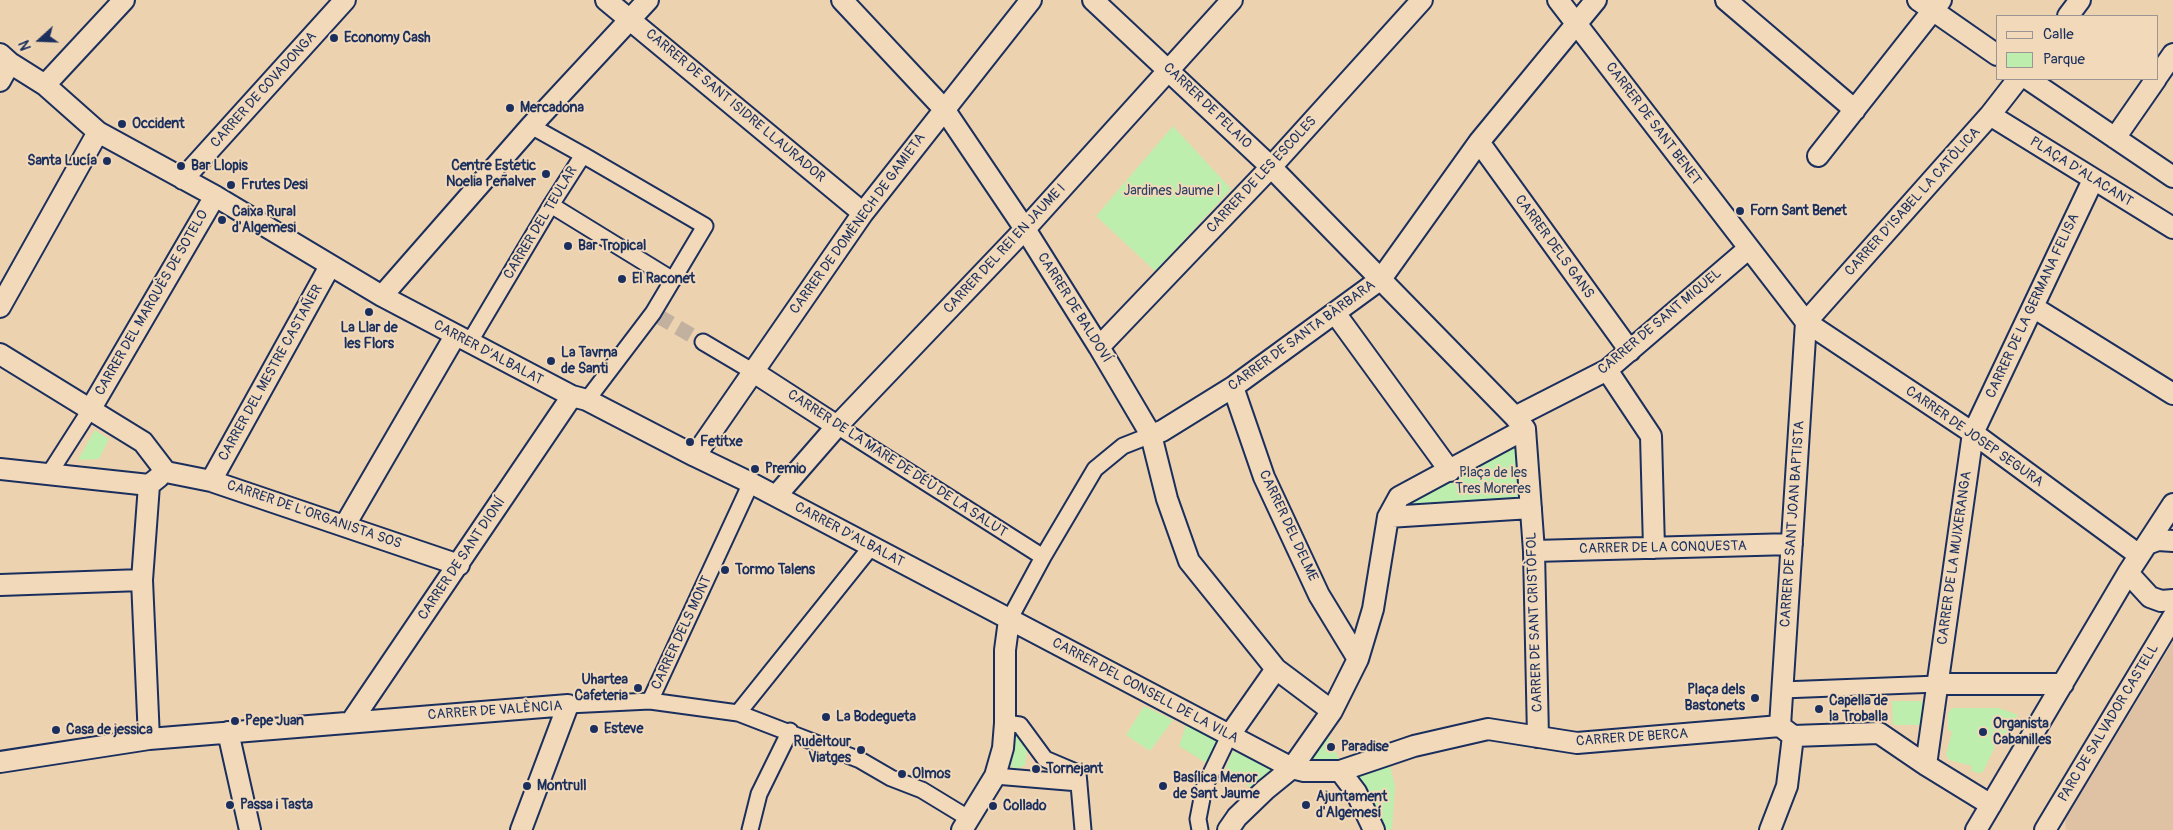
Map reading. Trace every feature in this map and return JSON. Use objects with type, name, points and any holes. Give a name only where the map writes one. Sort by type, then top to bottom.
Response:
[{"type":"street","points":[[45,85],[124,0]]},
{"type":"street","name":"CARRER DE COVADONGA","points":[[183,179],[345,0]]},
{"type":"street","name":"CARRER DE SANT ISIDRE LLAURADOR","points":[[606,0],[863,213]]},
{"type":"street","points":[[382,296],[531,126],[648,0]]},
{"type":"street","name":"CARRER DE BALDOVÍ","points":[[842,0],[944,109],[1025,229],[1099,347],[1151,435],[1167,499],[1189,561],[1276,669],[1332,711]]},
{"type":"street","name":"CARRER DE DOMÈNECH DE GAMIETA","points":[[694,456],[863,213],[1032,0]]},
{"type":"street","name":"CARRER DE PELAIO","points":[[1093,0],[1271,168],[1520,423]]},
{"type":"street","name":"CARRER DEL REI EN JAUME I","points":[[776,496],[837,426],[1025,229],[1232,0]]},
{"type":"street","name":"CARRER DE LES ESCOLES","points":[[1099,347],[1271,168],[1422,0]]},
{"type":"street","name":"CARRER DE SANT BENET","points":[[1558,0],[1806,322]]},
{"type":"street","name":"CARRER DE SANTA BÀRBARA","points":[[1004,617],[1096,469],[1123,446],[1162,431],[1233,387],[1381,279],[1479,142],[1596,0]]},
{"type":"street","points":[[1726,0],[1855,110]]},
{"type":"street","points":[[2069,15],[2080,0]]},
{"type":"street","points":[[1818,156],[1855,110],[1931,3],[1996,54]]},
{"type":"street","points":[[2158,75],[2173,54]]},
{"type":"street","points":[[0,81],[5,58]]},
{"type":"street","name":"CARRER D'ALBALAT","points":[[5,58],[45,85],[98,132],[215,196],[382,296],[462,340],[751,483],[1004,617]]},
{"type":"street","name":"CARRER D'ISABEL LA CATÒLICA","points":[[1806,322],[1990,115],[2017,80]]},
{"type":"street","points":[[2029,80],[2173,177]]},
{"type":"street","points":[[2115,138],[2155,80]]},
{"type":"street","name":"PLAÇA D'ALACANT","points":[[1990,115],[2092,180],[2173,228]]},
{"type":"street","name":"CARRER DEL TEULAR","points":[[462,340],[583,155],[531,126]]},
{"type":"street","points":[[0,307],[98,132]]},
{"type":"street","name":"CARRER DELS GANS","points":[[1479,142],[1630,351]]},
{"type":"street","points":[[579,398],[656,315],[673,280],[705,226],[583,155]]},
{"type":"street","name":"CARRER DE LA GERMANA FELISA","points":[[1973,433],[2092,180]]},
{"type":"street","name":"CARRER DEL MARQUÈS DE SOTELO","points":[[90,410],[215,196]]},
{"type":"street","points":[[551,205],[673,280]]},
{"type":"street","name":"CARRER DE SANT MIQUEL","points":[[1520,423],[1607,370],[1748,249]]},
{"type":"street","name":"CARRER DEL MESTRE CASTAÑER","points":[[211,481],[330,266]]},
{"type":"street","points":[[2033,307],[2173,394]]},
{"type":"street","points":[[1334,313],[1450,471]]},
{"type":"street","name":"CARRER DE JOSEP SEGURA","points":[[1806,322],[2143,549]]},
{"type":"street","name":"CARRER DE SANT JOAN BAPTISTA","points":[[1770,830],[1788,786],[1782,690],[1806,322]]},
{"type":"street","points":[[345,525],[462,340]]},
{"type":"street","points":[[703,342],[752,371]]},
{"type":"street","points":[[0,354],[143,442],[166,472],[149,485],[0,469]]},
{"type":"street","points":[[1607,370],[1651,436],[1654,548]]},
{"type":"street","name":"CARRER DE LA MARE DE DÉU DE LA SALUT","points":[[752,371],[1043,557]]},
{"type":"street","name":"CARRER DEL DELME","points":[[1233,387],[1264,477],[1319,594],[1358,659]]},
{"type":"street","name":"CARRER DE SANT DIONÍ","points":[[351,722],[459,565],[579,398]]},
{"type":"street","points":[[50,474],[90,410]]},
{"type":"street","points":[[1228,830],[1237,816],[1292,768],[1332,711],[1358,659],[1373,608],[1388,517],[1399,497],[1450,471],[1520,423],[1531,508],[1388,517]]},
{"type":"street","name":"CARRER DE LA MUIXERANGA","points":[[1926,765],[1973,433]]},
{"type":"street","name":"CARRER DE L'ORGANISTA SOS","points":[[166,472],[211,481],[459,565]]},
{"type":"street","name":"CARRER DELS MONT","points":[[650,701],[751,483]]},
{"type":"street","points":[[149,485],[142,580],[150,739]]},
{"type":"street","points":[[1976,830],[2128,573],[2173,504]]},
{"type":"street","name":"CARRER DE SANT CRISTÒFOL","points":[[1531,508],[1534,551],[1538,737]]},
{"type":"street","points":[[2143,549],[2158,540],[2173,541]]},
{"type":"street","name":"CARRER DE LA CONQUESTA","points":[[1534,551],[1792,544]]},
{"type":"street","points":[[738,713],[871,547]]},
{"type":"street","points":[[2128,573],[2150,597],[2161,601],[2173,600]]},
{"type":"street","points":[[0,585],[142,580]]},
{"type":"street","points":[[965,824],[995,776],[1003,748],[1005,723],[1004,617]]},
{"type":"street","name":"CARRER DEL CONSELL DE LA VILA","points":[[1004,617],[1292,768],[1304,771],[1340,771]]},
{"type":"street","name":"PARC DE SALVADOR CASTELL","points":[[2047,829],[2173,617]]},
{"type":"street","points":[[1200,830],[1198,819],[1204,788],[1229,736],[1276,669]]},
{"type":"street","points":[[1782,690],[1938,684],[2063,684]]},
{"type":"street","name":"CARRER DE VALÈNCIA","points":[[0,762],[150,739],[568,705],[650,701],[738,713],[790,731],[860,760],[891,778],[922,790],[965,824]]},
{"type":"street","points":[[521,830],[568,705]]},
{"type":"street","points":[[1005,723],[1020,725],[1045,759],[1078,773],[1083,830]]},
{"type":"street","name":"CARRER DE BERCA","points":[[1340,771],[1414,746],[1488,729],[1577,743],[1786,731],[1879,733],[1926,765],[1991,805]]},
{"type":"street","points":[[750,830],[759,794],[790,731]]},
{"type":"street","points":[[228,732],[250,830]]},
{"type":"street","points":[[1340,771],[1356,792],[1374,830]]},
{"type":"street","points":[[995,776],[1078,783]]},
{"type":"shaded area","points":[[2173,642],[2173,830],[2066,830],[2065,820]]},
{"type":"green space","name":"Jardines Jaume I","points":[[1173,126],[1231,189],[1155,271],[1096,216]]},
{"type":"green space","points":[[95,430],[109,439],[99,459],[78,460]]},
{"type":"green space","name":"Plaça de les Tres Moreres","points":[[1515,443],[1518,501],[1399,513],[1404,501]]},
{"type":"green space","points":[[1892,701],[1922,701],[1923,725],[1893,725]]},
{"type":"green space","points":[[1144,706],[1173,720],[1150,751],[1126,735]]},
{"type":"green space","points":[[1952,708],[1999,708],[2018,715],[2005,735],[2001,734],[1983,772],[1971,771],[1972,766],[1949,760],[1947,757],[1946,754],[1952,732],[1948,730],[1948,713]]},
{"type":"green space","points":[[1186,725],[1220,739],[1206,763],[1179,746]]},
{"type":"green space","points":[[1326,730],[1341,764],[1310,766],[1306,756]]},
{"type":"green space","points":[[1013,734],[1028,743],[1025,765],[1017,769],[1008,765]]},
{"type":"green space","points":[[1233,751],[1271,768],[1272,777],[1259,793],[1225,770]]},
{"type":"green space","points":[[1389,762],[1395,786],[1392,829],[1384,830],[1352,776]]},
{"type":"tunnel","points":[[658,316],[703,342]]},
{"type":"place","name":"Economy Cash","points":[[334,38]]},
{"type":"place","name":"Mercadona","points":[[510,108]]},
{"type":"place","name":"Occident","points":[[122,124]]},
{"type":"place","name":"Santa Lucía","points":[[107,161]]},
{"type":"place","name":"Bar Llopis","points":[[181,166]]},
{"type":"place","name":"Centre Estetic Noelia Peñalver","points":[[546,174]]},
{"type":"place","name":"Frutes Desi","points":[[231,185]]},
{"type":"place","name":"Forn Sant Benet","points":[[1740,211]]},
{"type":"place","name":"Caixa Rural d'Algemesi","points":[[222,220]]},
{"type":"place","name":"Bar Tropical","points":[[568,246]]},
{"type":"place","name":"El Raconet","points":[[622,279]]},
{"type":"place","name":"La Llar de les Flors","points":[[369,312]]},
{"type":"place","name":"La Tavrna de Santi","points":[[551,361]]},
{"type":"place","name":"Fetitxe","points":[[690,442]]},
{"type":"place","name":"Premio","points":[[755,469]]},
{"type":"place","name":"Tormo Talens","points":[[725,570]]},
{"type":"place","name":"Uhartea Cafeteria","points":[[638,688]]},
{"type":"place","name":"Plaça dels Bastonets","points":[[1755,698]]},
{"type":"place","name":"Capella de la Troballa","points":[[1819,709]]},
{"type":"place","name":"La Bodegueta","points":[[826,717]]},
{"type":"place","name":"Pepe Juan","points":[[235,721]]},
{"type":"place","name":"Esteve","points":[[594,729]]},
{"type":"place","name":"Casa de jessica","points":[[56,730]]},
{"type":"place","name":"Organista Cabanilles","points":[[1983,732]]},
{"type":"place","name":"Paradise","points":[[1331,747]]},
{"type":"place","name":"Rudeltour Viatges","points":[[861,750]]},
{"type":"place","name":"Tornejant","points":[[1036,769]]},
{"type":"place","name":"Olmos","points":[[902,774]]},
{"type":"place","name":"Montrull","points":[[527,786]]},
{"type":"place","name":"Basílica Menor de Sant Jaume","points":[[1163,786]]},
{"type":"place","name":"Passa i Tasta","points":[[230,805]]},
{"type":"place","name":"Ajuntament d'Algemesí","points":[[1306,805]]},
{"type":"place","name":"Collado","points":[[993,806]]}]
